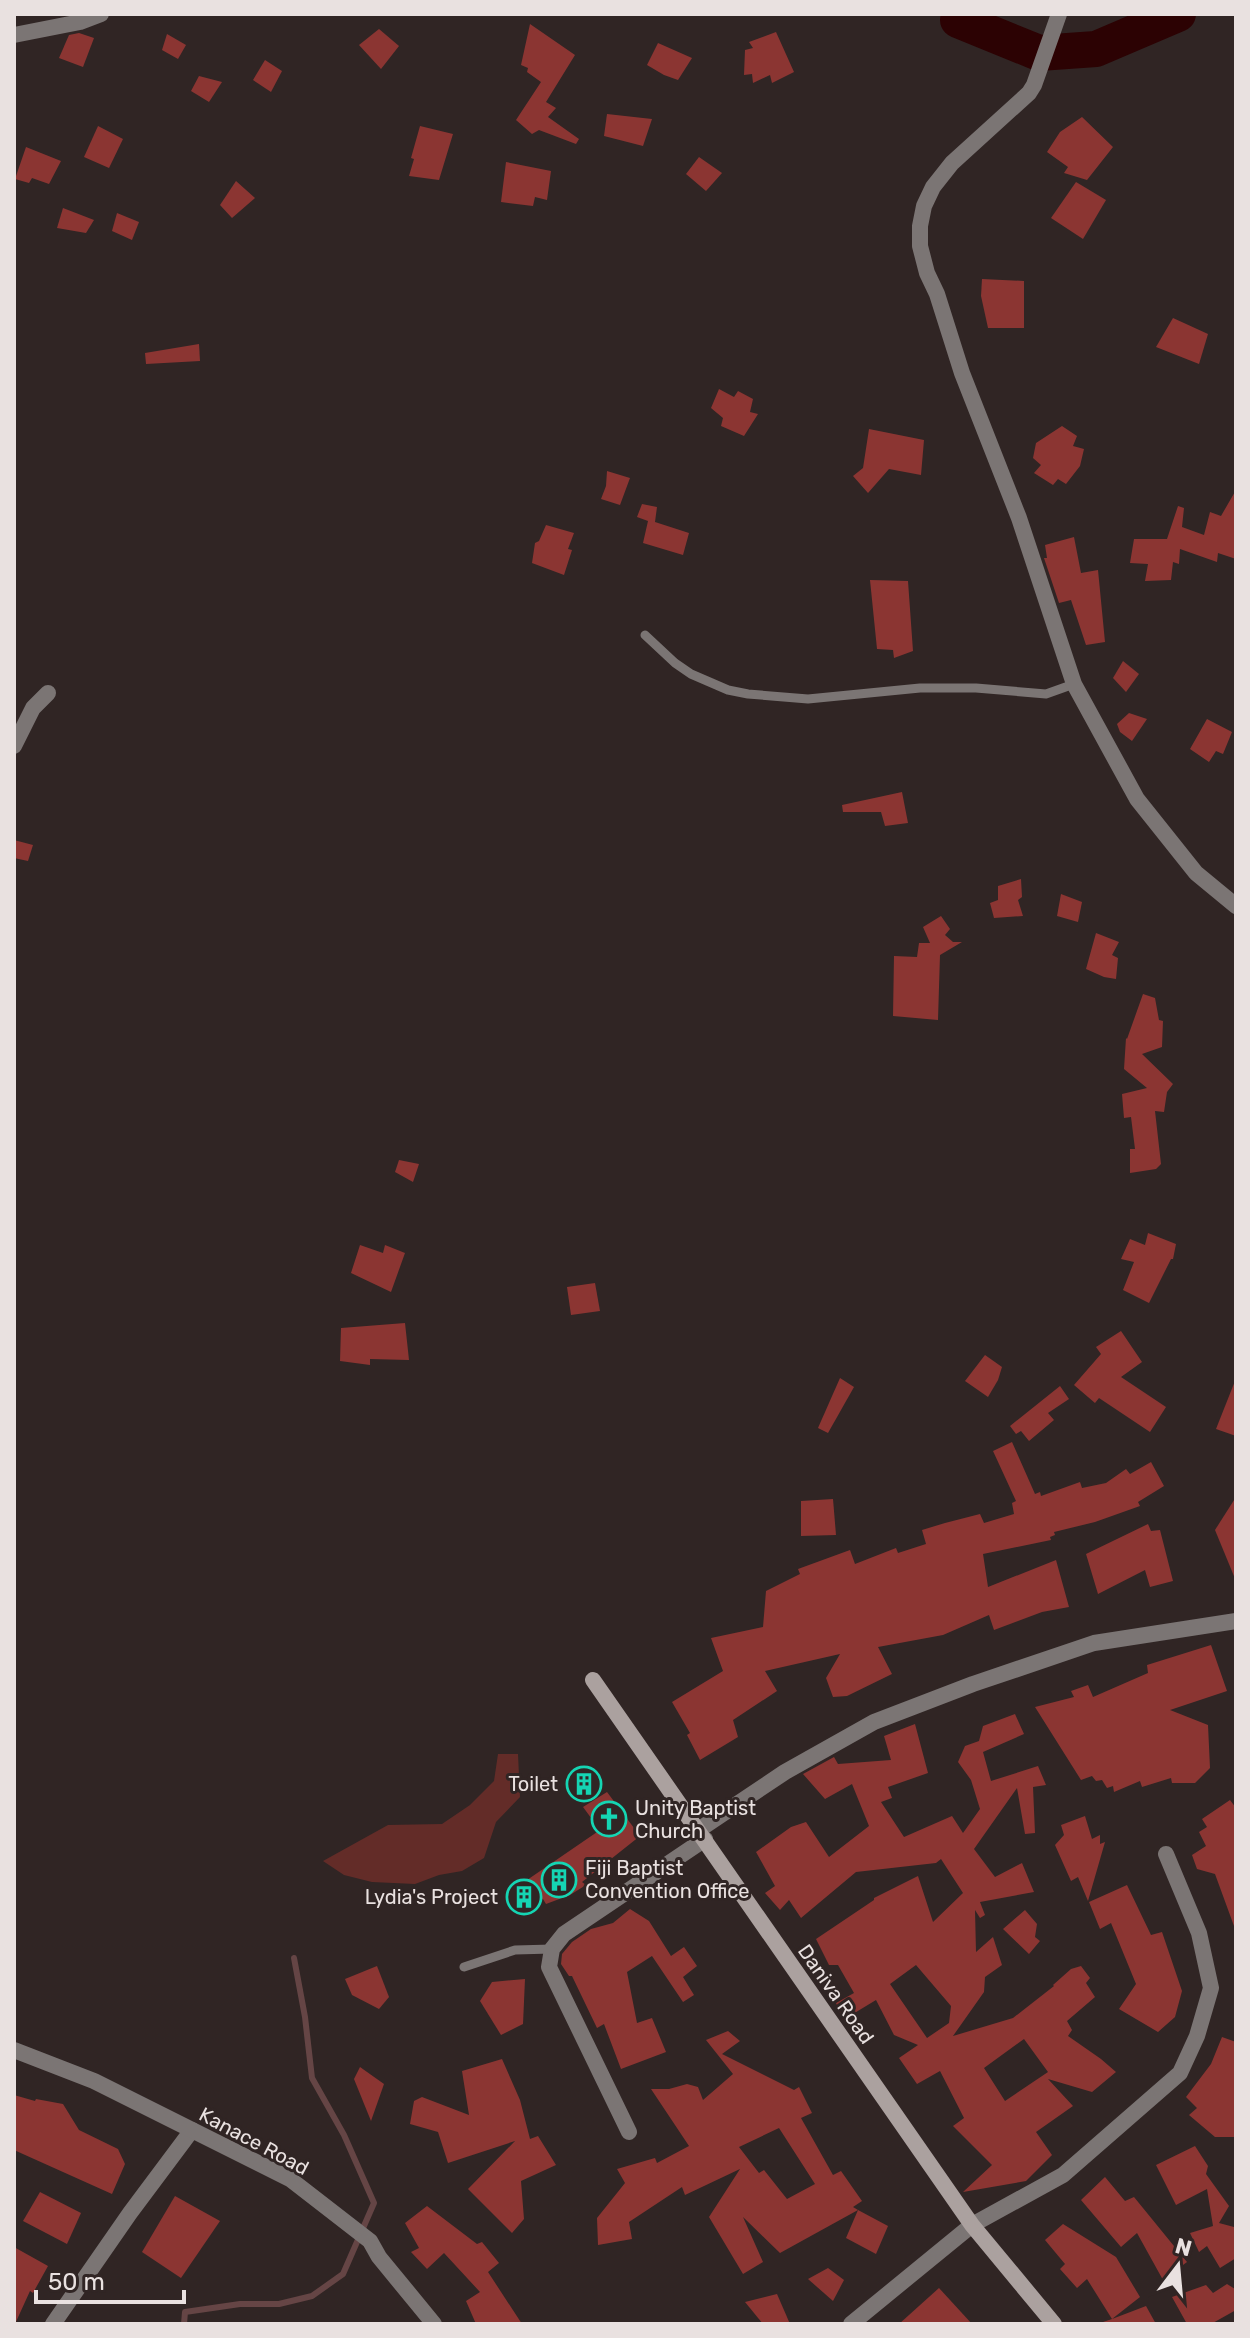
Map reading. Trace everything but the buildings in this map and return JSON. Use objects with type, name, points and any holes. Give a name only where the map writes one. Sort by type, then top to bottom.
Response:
[{"type":"main road","name":"Daniva Road","points":[[593,1680],[972,2225],[1054,2324]]},
{"type":"street","points":[[14,35],[80,22],[101,14]]},
{"type":"street","points":[[1059,14],[1034,85],[1023,99],[952,163],[933,187],[924,206],[920,246],[962,373],[1019,518],[1074,684],[1137,799],[1196,873],[1236,906]]},
{"type":"street","points":[[14,746],[33,708],[48,693]]},
{"type":"street","points":[[629,2132],[549,1967],[552,1949],[564,1934],[785,1772],[874,1722],[1094,1643],[1236,1621]]},
{"type":"street","points":[[851,2324],[972,2225],[1063,2175],[1180,2073],[1197,2036],[1211,1988],[1199,1933],[1166,1854]]},
{"type":"street","name":"Kanace Road","points":[[14,2050],[94,2081],[290,2179],[370,2241],[379,2257],[434,2324]]},
{"type":"street","points":[[53,2324],[192,2130]]},
{"type":"lane","points":[[645,635],[691,674],[728,690],[748,694],[808,699],[920,688],[976,688],[1046,694],[1074,684]]},
{"type":"lane","points":[[464,1967],[515,1950],[552,1949]]},
{"type":"shaded area","points":[[498,1754],[518,1754],[520,1797],[496,1822],[484,1858],[462,1871],[415,1884],[372,1882],[344,1875],[323,1861],[388,1825],[442,1824],[470,1805],[494,1781]]},
{"type":"waterway","points":[[948,14],[958,20]]},
{"type":"waterway","points":[[958,20],[1039,53],[1096,49],[1178,14]]},
{"type":"waterway","points":[[184,2324],[185,2312],[240,2304],[279,2304],[312,2296],[343,2274],[374,2203],[344,2135],[312,2078],[294,1958]]},
{"type":"place","name":"Toilet","points":[[584,1784]]},
{"type":"place","name":"Unity Baptist Church","points":[[609,1819]]},
{"type":"place","name":"Fiji Baptist Convention Office","points":[[559,1880]]},
{"type":"place","name":"Lydia's Project","points":[[524,1897]]}]
